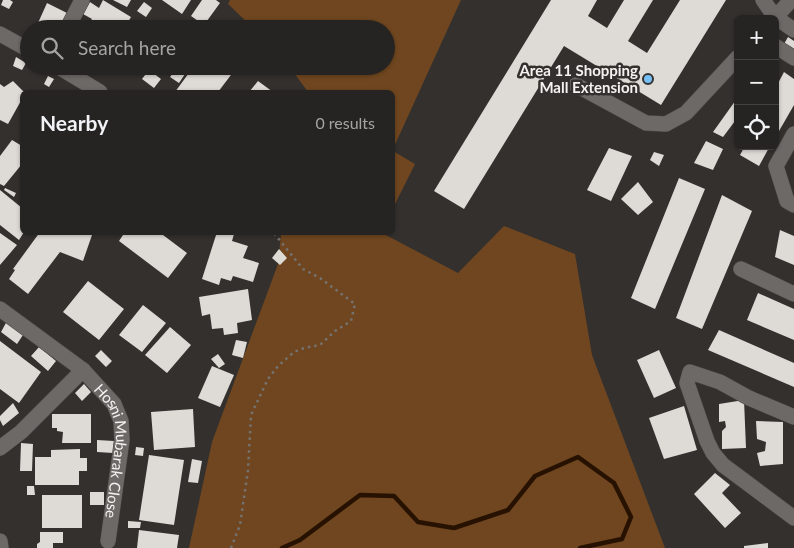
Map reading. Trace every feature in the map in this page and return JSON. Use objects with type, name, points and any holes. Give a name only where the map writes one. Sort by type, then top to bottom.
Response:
[{"type":"street","points":[[72,20],[82,0]]},
{"type":"street","points":[[763,0],[772,15]]},
{"type":"street","points":[[777,15],[791,0]]},
{"type":"street","points":[[779,21],[794,30]]},
{"type":"street","points":[[0,34],[20,45]]},
{"type":"street","points":[[779,49],[794,58]]},
{"type":"street","points":[[576,85],[646,123],[666,124],[686,113],[735,60]]},
{"type":"street","points":[[72,75],[97,90]]},
{"type":"street","points":[[794,134],[776,166],[787,201],[794,204]]},
{"type":"street","points":[[741,269],[794,294]]},
{"type":"street","name":"Hosni Mubarak Close","points":[[0,309],[83,370],[114,404],[121,421],[122,440],[108,540]]},
{"type":"street","name":"Hosni Mubarak Close","points":[[0,448],[21,432],[83,370]]},
{"type":"street","points":[[794,417],[749,398],[720,382],[690,372],[687,384],[713,453],[723,465],[794,518]]},
{"type":"street","points":[[0,541],[1,548]]},
{"type":"path","points":[[231,548],[240,524],[241,507],[248,470],[251,415],[268,379],[278,366],[294,352],[320,345],[335,331],[350,321],[355,304],[320,278],[302,269],[275,235]]},
{"type":"shaded area","points":[[230,0],[461,0],[395,145],[395,90],[307,90],[296,75],[395,75],[395,20],[245,20],[228,4]]},
{"type":"shaded area","points":[[395,152],[415,164],[395,204]]},
{"type":"shaded area","points":[[504,226],[575,254],[592,355],[665,548],[189,548],[212,442],[278,264],[281,235],[386,235],[458,273]]},
{"type":"building","points":[[3,0],[13,2],[9,9],[1,5]]},
{"type":"building","points":[[103,0],[131,17],[129,20],[91,20],[83,14],[90,2],[99,8]]},
{"type":"building","points":[[113,0],[131,0],[127,7]]},
{"type":"building","points":[[162,0],[191,0],[182,14]]},
{"type":"building","points":[[202,0],[216,0],[220,3],[208,20],[197,20],[191,16]]},
{"type":"building","name":"Area 11 Shopping Mall Extension","points":[[551,0],[597,0],[588,16],[607,28],[624,0],[653,0],[628,41],[647,53],[680,0],[726,0],[661,105],[564,46],[464,209],[434,191]]},
{"type":"building","points":[[144,2],[152,8],[146,17],[137,11]]},
{"type":"building","points":[[47,3],[67,13],[64,20],[39,20]]},
{"type":"building","points":[[788,37],[794,41],[794,51],[784,44]]},
{"type":"building","points":[[16,57],[20,59],[20,69],[13,66]]},
{"type":"building","points":[[784,72],[794,79],[794,105],[779,131],[779,105],[779,81]]},
{"type":"building","points":[[145,75],[156,75],[161,79],[154,88],[142,79]]},
{"type":"building","points":[[171,75],[184,75],[179,83],[170,77]]},
{"type":"building","points":[[187,75],[231,75],[220,90],[176,90]]},
{"type":"building","points":[[48,76],[54,79],[49,87],[44,84]]},
{"type":"building","points":[[13,81],[22,90],[20,90],[20,103],[8,124],[0,120],[0,84],[4,87]]},
{"type":"building","points":[[258,81],[270,90],[251,90]]},
{"type":"building","points":[[734,103],[734,122],[723,137],[713,132]]},
{"type":"building","points":[[12,140],[20,145],[20,166],[4,186],[0,184],[0,156]]},
{"type":"building","points":[[706,141],[723,149],[713,170],[694,163]]},
{"type":"building","points":[[609,148],[632,156],[611,201],[587,190]]},
{"type":"building","points":[[743,150],[768,150],[759,166],[740,155]]},
{"type":"building","points":[[654,152],[664,155],[659,166],[650,160]]},
{"type":"building","points":[[679,178],[705,189],[655,309],[631,298]]},
{"type":"building","points":[[638,182],[653,202],[638,215],[621,199]]},
{"type":"building","points":[[5,188],[16,193],[14,197],[4,190]]},
{"type":"building","points":[[0,190],[20,206],[20,235],[22,235],[19,240],[0,225]]},
{"type":"building","points":[[722,195],[752,211],[702,329],[676,318]]},
{"type":"building","points":[[780,230],[794,236],[794,265],[775,257]]},
{"type":"building","points":[[0,233],[17,245],[0,265]]},
{"type":"building","points":[[38,235],[92,235],[83,261],[60,252],[28,294],[9,279],[15,270],[13,269]]},
{"type":"building","points":[[123,235],[163,235],[187,253],[168,278],[119,241]]},
{"type":"building","points":[[216,235],[234,235],[232,241],[248,246],[243,258],[259,263],[253,282],[233,276],[231,281],[221,278],[219,285],[202,279]]},
{"type":"building","points":[[279,249],[287,258],[280,265],[272,258]]},
{"type":"building","points":[[88,281],[124,309],[99,340],[63,312]]},
{"type":"building","points":[[248,289],[252,320],[237,323],[238,333],[224,335],[223,328],[212,329],[210,314],[202,316],[199,297]]},
{"type":"building","points":[[758,293],[794,309],[794,340],[747,320]]},
{"type":"building","points":[[143,305],[166,323],[142,352],[119,335]]},
{"type":"building","points":[[7,321],[23,335],[17,344],[1,332]]},
{"type":"building","points":[[170,327],[191,345],[167,373],[145,355]]},
{"type":"building","points":[[719,330],[794,363],[794,387],[708,350]]},
{"type":"building","points":[[236,340],[247,342],[243,358],[232,355]]},
{"type":"building","points":[[0,341],[41,372],[19,403],[0,389]]},
{"type":"building","points":[[39,347],[56,361],[48,371],[31,356]]},
{"type":"building","points":[[101,350],[112,361],[106,367],[95,356]]},
{"type":"building","points":[[659,350],[676,388],[654,398],[637,360]]},
{"type":"building","points":[[218,354],[225,364],[219,368],[211,359]]},
{"type":"building","points":[[212,366],[234,375],[220,407],[198,398]]},
{"type":"building","points":[[84,384],[91,392],[82,401],[75,393]]},
{"type":"building","points":[[744,400],[746,448],[722,449],[722,431],[726,427],[725,421],[719,422],[719,404]]},
{"type":"building","points":[[13,403],[19,413],[3,426],[0,416]]},
{"type":"building","points":[[684,406],[697,450],[664,459],[649,418]]},
{"type":"building","points":[[193,409],[195,447],[154,450],[151,412]]},
{"type":"building","points":[[52,414],[91,414],[91,443],[62,443],[63,432],[57,431],[57,428],[52,428]]},
{"type":"building","points":[[756,421],[783,422],[783,464],[760,466],[757,453],[765,451],[766,442],[757,439]]},
{"type":"building","points":[[97,440],[114,441],[113,453],[97,452]]},
{"type":"building","points":[[21,443],[33,444],[32,471],[20,471]]},
{"type":"building","points":[[136,447],[144,448],[143,456],[135,455]]},
{"type":"building","points":[[80,449],[80,458],[87,458],[87,471],[79,471],[79,485],[35,485],[35,457],[51,457],[51,450]]},
{"type":"building","points":[[149,455],[184,460],[174,525],[139,520]]},
{"type":"building","points":[[192,459],[202,461],[198,483],[188,482]]},
{"type":"building","points":[[715,473],[730,485],[722,493],[741,513],[725,528],[694,494]]},
{"type":"building","points":[[27,486],[34,486],[35,495],[27,495]]},
{"type":"building","points":[[90,492],[104,492],[104,505],[90,505]]},
{"type":"building","points":[[42,495],[82,495],[82,528],[42,528]]},
{"type":"building","points":[[128,521],[141,522],[140,528],[128,528]]},
{"type":"building","points":[[139,530],[179,535],[177,548],[137,548]]},
{"type":"building","points":[[40,532],[63,532],[63,543],[53,543],[53,548],[37,548],[37,544],[40,542]]},
{"type":"building","points":[[768,543],[768,548],[744,548],[744,546]]},
{"type":"waterway","points":[[282,548],[300,540],[360,495],[394,496],[418,522],[454,528],[508,510],[535,476],[578,457],[614,483],[631,517],[622,539],[580,548]]},
{"type":"place","name":"Area 11 Shopping Mall Extension","points":[[648,79]]}]
